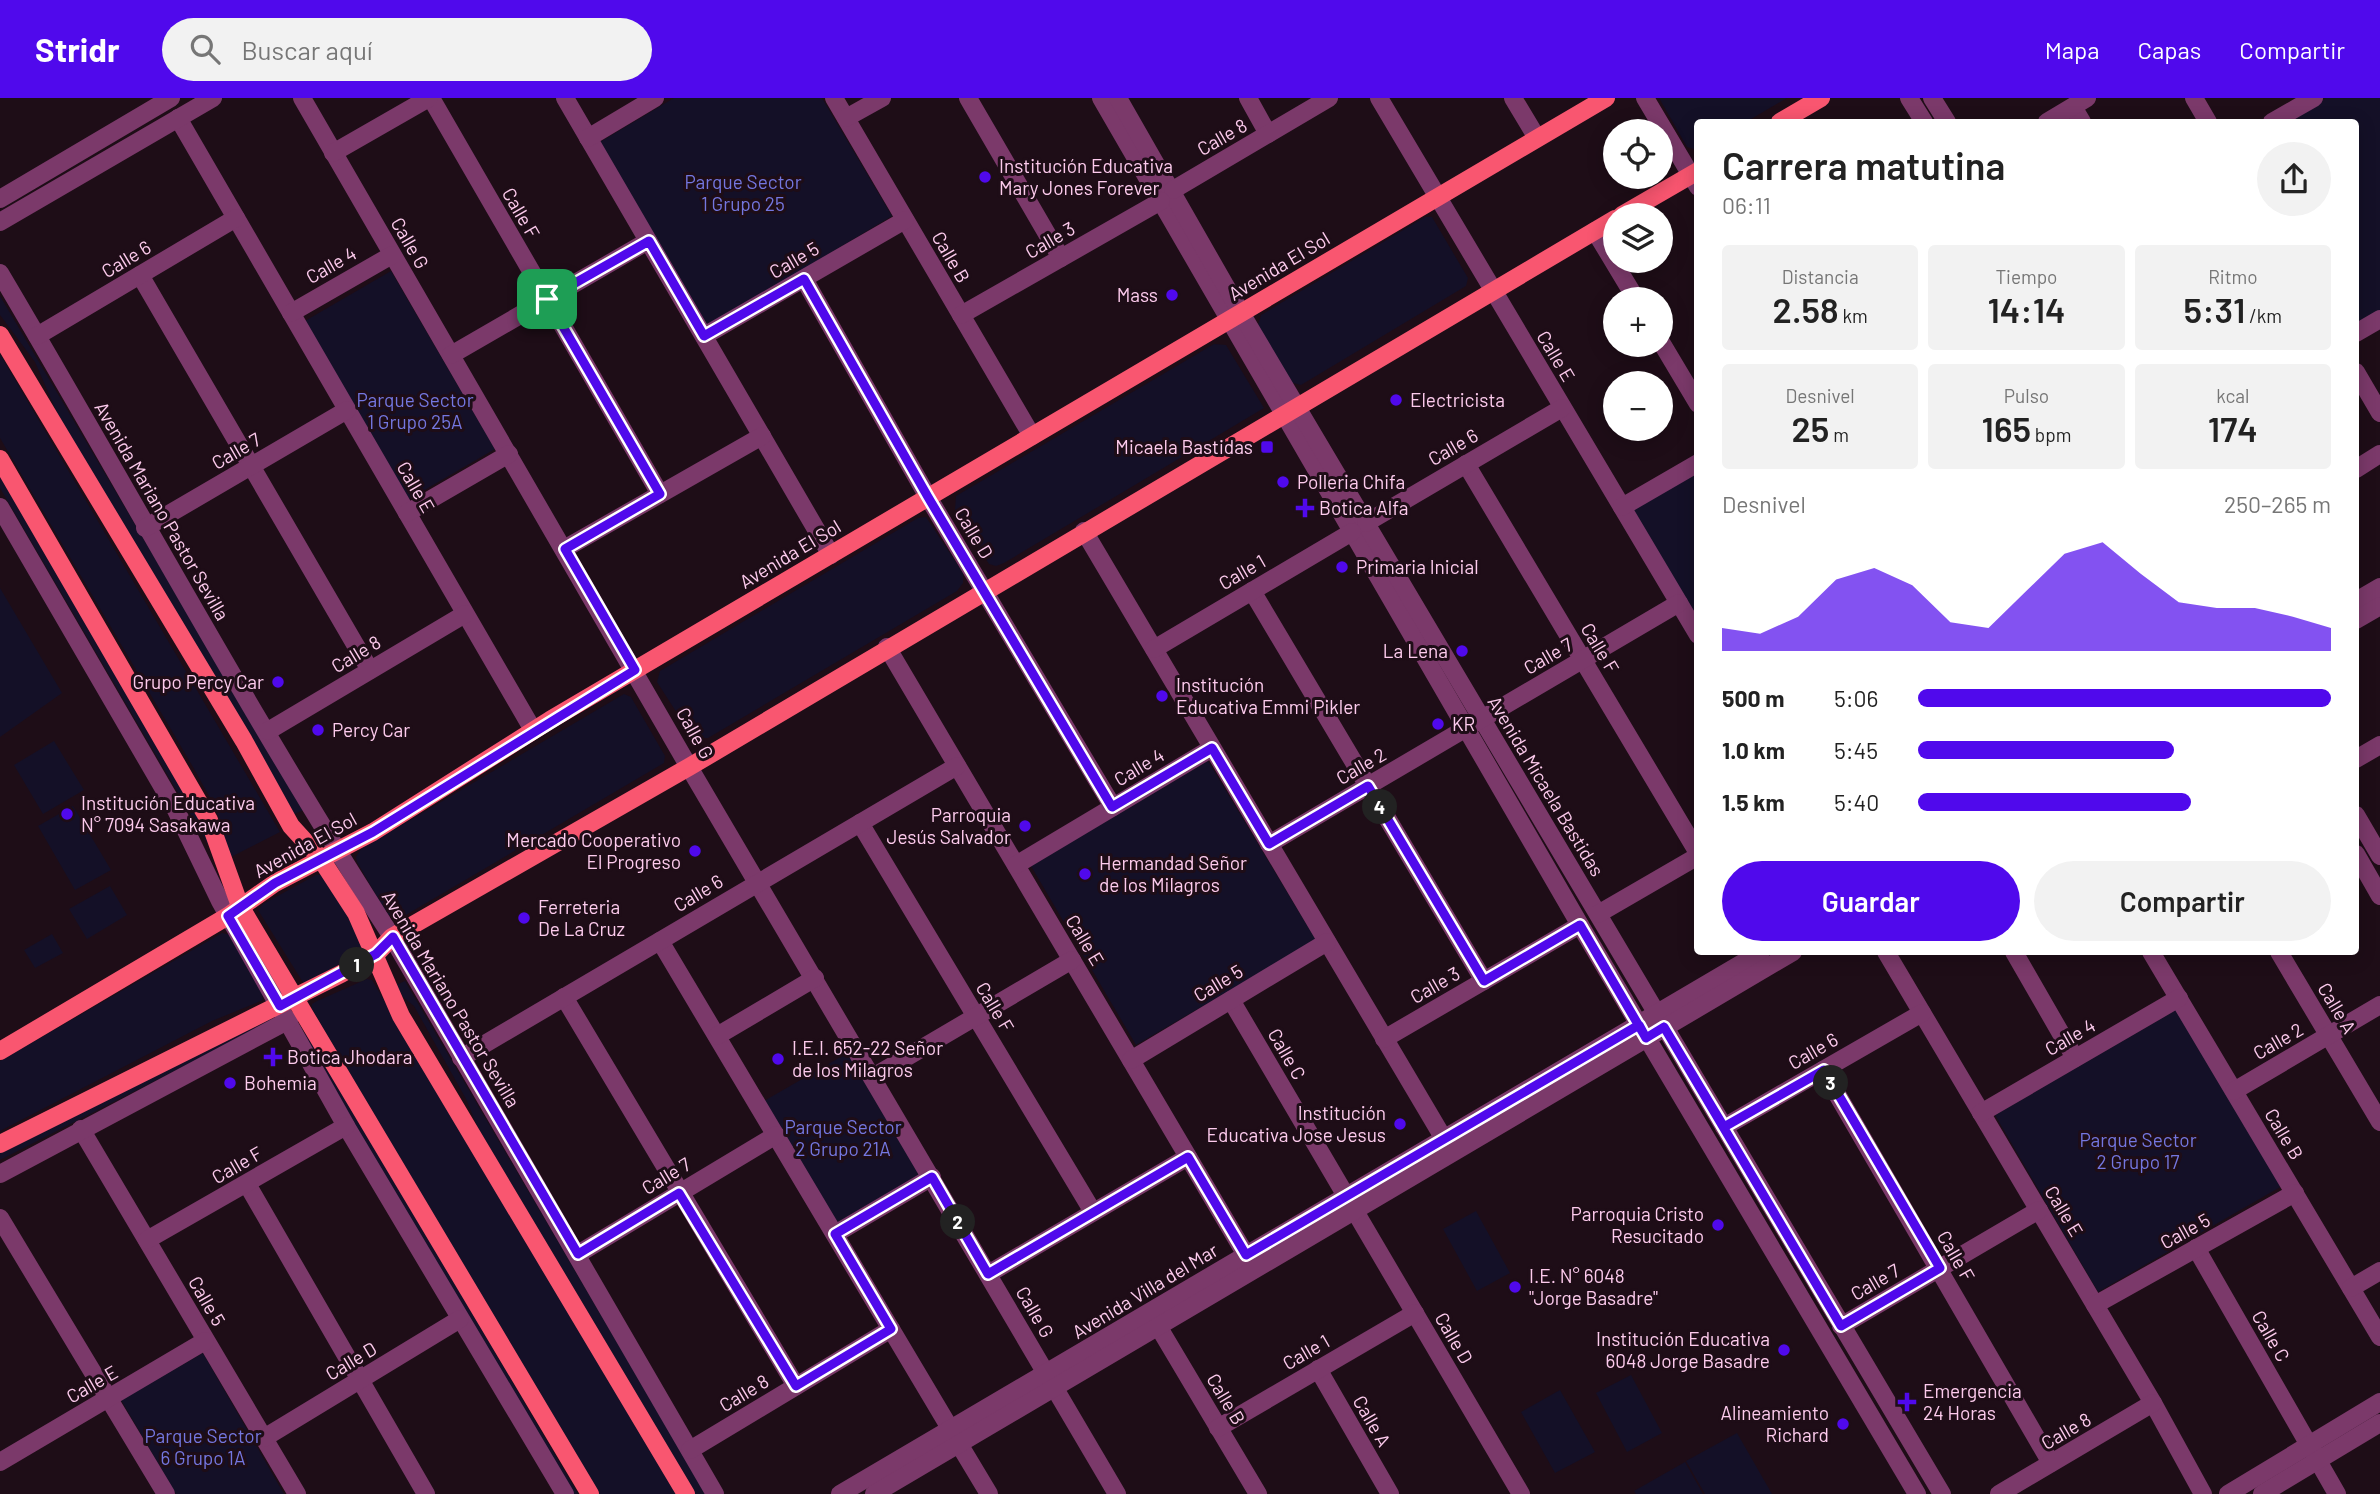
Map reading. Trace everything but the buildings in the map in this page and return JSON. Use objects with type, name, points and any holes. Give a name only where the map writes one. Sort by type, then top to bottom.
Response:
[{"type":"main road","name":"Avenida El Sol","points":[[0,1051],[234,911],[287,876],[330,855],[533,730],[1606,98]]},
{"type":"main road","points":[[1785,119],[1821,98]]},
{"type":"main road","points":[[1646,203],[1694,179]]},
{"type":"main road","points":[[0,1144],[288,1008],[376,954],[393,937],[689,767],[887,647],[1603,226]]},
{"type":"main road","name":"Avenida Mariano Pastor Sevilla","points":[[0,335],[237,729],[290,827],[330,855],[376,954],[401,1016],[686,1494]]},
{"type":"main road","points":[[0,459],[209,820],[234,911]]},
{"type":"main road","points":[[288,1008],[590,1494]]},
{"type":"street","points":[[0,222],[213,98]]},
{"type":"street","name":"Calle G","points":[[302,98],[689,767],[1051,1380]]},
{"type":"street","points":[[333,153],[430,98]]},
{"type":"street","name":"Calle F","points":[[430,98],[660,494]]},
{"type":"street","points":[[565,98],[831,555]]},
{"type":"street","points":[[588,138],[654,98]]},
{"type":"street","name":"Calle B","points":[[834,98],[1032,436]]},
{"type":"street","points":[[846,118],[882,98]]},
{"type":"street","points":[[968,98],[1061,258]]},
{"type":"street","name":"Avenida Micaela Bastidas","points":[[1101,98],[1167,195]]},
{"type":"street","name":"Avenida Micaela Bastidas","points":[[1118,98],[1167,195],[1235,316],[1474,724],[1580,925],[1917,1494]]},
{"type":"street","points":[[1248,98],[1268,134]]},
{"type":"street","name":"Calle 8","points":[[1167,195],[1329,98]]},
{"type":"street","name":"Calle E","points":[[1379,98],[1694,629]]},
{"type":"street","points":[[1514,98],[1537,138]]},
{"type":"street","points":[[1645,98],[1694,176]]},
{"type":"street","points":[[1909,98],[1922,119]]},
{"type":"street","points":[[1932,98],[1945,119]]},
{"type":"street","points":[[2194,98],[2206,119]]},
{"type":"street","points":[[2277,119],[2314,98]]},
{"type":"street","points":[[0,199],[167,99]]},
{"type":"street","points":[[2055,119],[2081,109]]},
{"type":"street","name":"Calle E","points":[[178,118],[533,730]]},
{"type":"street","name":"Calle 3","points":[[961,315],[1167,195]]},
{"type":"street","name":"Calle 6","points":[[37,336],[236,218]]},
{"type":"street","name":"Calle 5","points":[[704,336],[905,220]]},
{"type":"street","points":[[1595,231],[1629,287]]},
{"type":"street","points":[[451,355],[649,241]]},
{"type":"street","name":"Calle 4","points":[[291,313],[392,255]]},
{"type":"street","name":"Avenida Mariano Pastor Sevilla","points":[[0,273],[145,528],[268,732],[330,855],[393,937],[715,1494]]},
{"type":"street","points":[[141,275],[370,670]]},
{"type":"street","name":"Calle D","points":[[804,279],[928,497],[1112,807]]},
{"type":"street","points":[[2359,331],[2380,319]]},
{"type":"street","points":[[1670,357],[1694,397]]},
{"type":"street","points":[[2359,377],[2380,413]]},
{"type":"street","name":"Calle 6","points":[[1359,527],[1562,408]]},
{"type":"street","name":"Calle 7","points":[[145,528],[348,410]]},
{"type":"street","points":[[565,549],[762,436]]},
{"type":"street","points":[[407,513],[509,454]]},
{"type":"street","points":[[2359,467],[2380,454]]},
{"type":"street","name":"Calle F","points":[[1466,464],[1694,847]]},
{"type":"street","points":[[1622,507],[1694,465]]},
{"type":"street","points":[[0,507],[234,911],[288,1008],[346,1126],[565,1494]]},
{"type":"street","name":"Calle 1","points":[[1154,649],[1359,527]]},
{"type":"street","points":[[1084,531],[1444,1139]]},
{"type":"street","points":[[2359,599],[2380,587]]},
{"type":"street","points":[[1252,591],[1484,981]]},
{"type":"street","name":"Calle 7","points":[[1474,724],[1678,603]]},
{"type":"street","points":[[2359,618],[2380,606]]},
{"type":"street","name":"Calle 8","points":[[268,732],[465,614]]},
{"type":"street","name":"Calle E","points":[[887,647],[1246,1255]]},
{"type":"street","name":"Avenida Micaela Bastidas","points":[[1474,724],[1598,914],[1942,1494]]},
{"type":"street","name":"Calle 2","points":[[1269,844],[1474,724]]},
{"type":"street","points":[[2359,757],[2380,745]]},
{"type":"street","name":"Calle 4","points":[[1016,865],[1212,748]]},
{"type":"street","name":"Calle 6","points":[[461,1058],[957,766]]},
{"type":"street","points":[[2359,820],[2380,856]]},
{"type":"street","name":"Calle F","points":[[860,823],[1093,1212]]},
{"type":"street","points":[[1598,914],[1694,856]]},
{"type":"street","points":[[2359,859],[2380,896]]},
{"type":"street","name":"Calle 3","points":[[1384,1039],[1580,925]]},
{"type":"street","points":[[660,941],[989,1494]]},
{"type":"street","name":"Calle 5","points":[[1131,1060],[1327,942]]},
{"type":"street","name":"Avenida Villa del Mar","points":[[840,1494],[955,1437],[1051,1380],[1246,1255],[1350,1203],[1643,1032],[1757,955]]},
{"type":"street","name":"Avenida Villa del Mar","points":[[1660,1021],[1787,955]]},
{"type":"street","name":"Calle E","points":[[1888,955],[2154,1403],[2203,1494]]},
{"type":"street","points":[[2016,955],[2076,1058]]},
{"type":"street","name":"Calle B","points":[[2153,955],[2380,1336]]},
{"type":"street","name":"Calle A","points":[[2281,955],[2380,1122]]},
{"type":"street","points":[[873,1077],[1072,960]]},
{"type":"street","points":[[717,1036],[815,978]]},
{"type":"street","points":[[564,997],[796,1386]]},
{"type":"street","name":"Calle 4","points":[[1981,1113],[2179,998]]},
{"type":"street","name":"Calle C","points":[[1231,1000],[1350,1203]]},
{"type":"street","name":"Calle 2","points":[[2234,1091],[2380,1005]]},
{"type":"street","points":[[0,1174],[288,1008]]},
{"type":"street","name":"Calle 6","points":[[1724,1127],[1922,1013]]},
{"type":"street","name":"Avenida Villa del Mar","points":[[1051,1380],[1158,1326],[1350,1203],[1444,1139],[1643,1032]]},
{"type":"street","name":"Calle F","points":[[1824,1070],[2051,1464]]},
{"type":"street","name":"Calle F","points":[[147,1240],[346,1126]]},
{"type":"street","name":"Calle 5","points":[[81,1129],[297,1494]]},
{"type":"street","name":"Calle 7","points":[[578,1254],[775,1135]]},
{"type":"street","points":[[988,1274],[1188,1157]]},
{"type":"street","points":[[835,1234],[932,1177]]},
{"type":"street","points":[[247,1184],[426,1494]]},
{"type":"street","name":"Calle 5","points":[[2095,1305],[2295,1193]]},
{"type":"street","name":"Calle D","points":[[1350,1203],[1521,1494]]},
{"type":"street","name":"Calle 7","points":[[1841,1326],[2039,1210]]},
{"type":"street","points":[[0,1217],[166,1494]]},
{"type":"street","name":"Calle C","points":[[2196,1248],[2313,1453]]},
{"type":"street","points":[[2351,1288],[2380,1272]]},
{"type":"street","name":"Calle 1","points":[[1218,1428],[1415,1313]]},
{"type":"street","name":"Calle D","points":[[264,1438],[460,1320]]},
{"type":"street","name":"Calle B","points":[[1158,1326],[1258,1494]]},
{"type":"street","name":"Calle 8","points":[[690,1450],[891,1329]]},
{"type":"street","name":"Calle E","points":[[3,1454],[110,1397],[205,1341]]},
{"type":"street","name":"Calle A","points":[[1318,1370],[1390,1494]]},
{"type":"street","points":[[1051,1380],[1117,1494]]},
{"type":"street","points":[[2262,1494],[2380,1402]]},
{"type":"street","name":"Calle 8","points":[[1999,1494],[2154,1403]]},
{"type":"street","points":[[2228,1494],[2380,1423]]},
{"type":"street","name":"Avenida Villa del Mar","points":[[874,1494],[955,1437]]},
{"type":"street","points":[[2313,1453],[2337,1494]]},
{"type":"green space","name":"Parque Sector 1 Grupo 25","points":[[674,98],[822,98],[892,216],[707,327],[600,142]]},
{"type":"green space","points":[[1659,98],[1787,98],[1751,119],[1694,119],[1694,149],[1687,147]]},
{"type":"green space","points":[[2326,98],[2380,98],[2380,314],[2359,326],[2359,119],[2289,119]]},
{"type":"green space","points":[[1425,217],[1432,217],[1468,278],[1466,286],[1301,385],[1290,382],[1258,325],[1261,315]]},
{"type":"green space","name":"Parque Sector 1 Grupo 25A","points":[[391,271],[495,449],[409,499],[305,321]]},
{"type":"green space","points":[[0,296],[304,810],[292,815],[58,415],[35,362],[0,315]]},
{"type":"green space","points":[[1214,344],[1226,345],[1264,408],[1004,563],[996,566],[989,564],[955,510],[956,496]]},
{"type":"green space","points":[[0,354],[280,832],[231,857],[215,807],[193,767],[0,438]]},
{"type":"green space","points":[[0,472],[207,828],[216,858],[0,488]]},
{"type":"green space","points":[[1694,474],[1694,612],[1633,509]]},
{"type":"green space","points":[[926,517],[963,573],[963,583],[957,591],[708,738],[693,738],[657,682],[660,671],[918,518]]},
{"type":"green space","points":[[0,588],[62,693],[0,737]]},
{"type":"green space","points":[[624,694],[631,697],[665,756],[664,763],[399,919],[387,914],[357,862],[356,857],[361,849]]},
{"type":"green space","points":[[54,741],[84,790],[43,814],[14,765]]},
{"type":"green space","points":[[1208,761],[1316,940],[1136,1045],[1031,866]]},
{"type":"green space","points":[[73,806],[111,870],[75,890],[38,826]]},
{"type":"green space","points":[[316,875],[324,875],[367,945],[362,954],[304,984],[258,910],[263,904]]},
{"type":"green space","points":[[110,886],[127,915],[87,939],[69,909]]},
{"type":"green space","points":[[222,933],[230,935],[262,993],[263,1000],[212,1021],[0,1131],[0,1061]]},
{"type":"green space","points":[[52,934],[63,953],[35,968],[24,950]]},
{"type":"green space","points":[[367,979],[372,980],[678,1494],[598,1494],[312,1009],[312,1004],[317,1001]]},
{"type":"green space","points":[[405,981],[706,1494],[693,1494],[478,1128],[466,1099],[414,1006],[403,997],[396,985]]},
{"type":"green space","name":"Parque Sector 2 Grupo 17","points":[[2176,1010],[2282,1186],[2098,1292],[1995,1115]]},
{"type":"green space","points":[[270,1016],[272,1021],[0,1160],[0,1153]]},
{"type":"green space","points":[[308,1032],[578,1494],[571,1494],[301,1036]]},
{"type":"green space","name":"Parque Sector 2 Grupo 21A","points":[[851,1051],[923,1174],[835,1225],[764,1101]]},
{"type":"green space","points":[[1476,1211],[1510,1273],[1477,1291],[1443,1229]]},
{"type":"green space","name":"Parque Sector 6 Grupo 1A","points":[[203,1353],[284,1494],[176,1494],[121,1400]]},
{"type":"green space","points":[[1631,1375],[1662,1433],[1627,1452],[1596,1393]]},
{"type":"green space","points":[[1560,1390],[1595,1452],[1555,1473],[1521,1412]]},
{"type":"green space","points":[[1737,1433],[1772,1494],[1705,1494],[1686,1461]]},
{"type":"green space","points":[[1685,1462],[1703,1494],[1636,1494],[1634,1491]]},
{"type":"place","name":"Institución Educativa Mary Jones Forever","points":[[985,177]]},
{"type":"place","name":"Mass","points":[[1172,295]]},
{"type":"place","name":"Electricista","points":[[1396,400]]},
{"type":"place","name":"Micaela Bastidas","points":[[1267,447]]},
{"type":"place","name":"Polleria Chifa","points":[[1283,482]]},
{"type":"place","name":"Botica Alfa","points":[[1305,508]]},
{"type":"place","name":"Primaria Inicial","points":[[1342,567]]},
{"type":"place","name":"La Lena","points":[[1462,651]]},
{"type":"place","name":"Grupo Percy Car","points":[[278,682]]},
{"type":"place","name":"Institución Educativa Emmi Pikler","points":[[1162,696]]},
{"type":"place","name":"KR","points":[[1438,724]]},
{"type":"place","name":"Percy Car","points":[[318,730]]},
{"type":"place","name":"Institución Educativa N° 7094 Sasakawa","points":[[67,814]]},
{"type":"place","name":"Parroquia Jesús Salvador","points":[[1025,826]]},
{"type":"place","name":"Mercado Cooperativo El Progreso","points":[[695,851]]},
{"type":"place","name":"Hermandad Señor de los Milagros","points":[[1085,874]]},
{"type":"place","name":"Ferreteria De La Cruz","points":[[524,918]]},
{"type":"place","name":"Botica Jhodara","points":[[273,1057]]},
{"type":"place","name":"I.E.I. 652-22 Señor de los Milagros","points":[[778,1059]]},
{"type":"place","name":"Bohemia","points":[[230,1083]]},
{"type":"place","name":"Institución Educativa Jose Jesus","points":[[1400,1124]]},
{"type":"place","name":"Parroquia Cristo Resucitado","points":[[1718,1225]]},
{"type":"place","name":"I.E. N° 6048 \"Jorge Basadre\"","points":[[1515,1287]]},
{"type":"place","name":"Institución Educativa 6048 Jorge Basadre","points":[[1784,1350]]},
{"type":"place","name":"Emergencia 24 Horas","points":[[1907,1402]]},
{"type":"place","name":"Alineamiento Richard","points":[[1843,1424]]},
{"type":"route","points":[[547,299],[649,241],[704,336],[804,279],[928,497],[1112,807],[1212,748],[1269,844],[1368,786],[1484,981],[1580,925],[1646,1038],[1664,1027],[1841,1326],[1940,1268],[1824,1070],[1724,1127],[1664,1027],[1646,1038],[1639,1025],[1246,1255],[1188,1157],[988,1274],[932,1177],[835,1234],[891,1329],[796,1386],[679,1193],[578,1254],[461,1058],[393,937],[376,954],[280,1006],[228,916],[275,883],[373,832],[533,730],[635,670],[565,549],[660,494],[547,299]]}]
